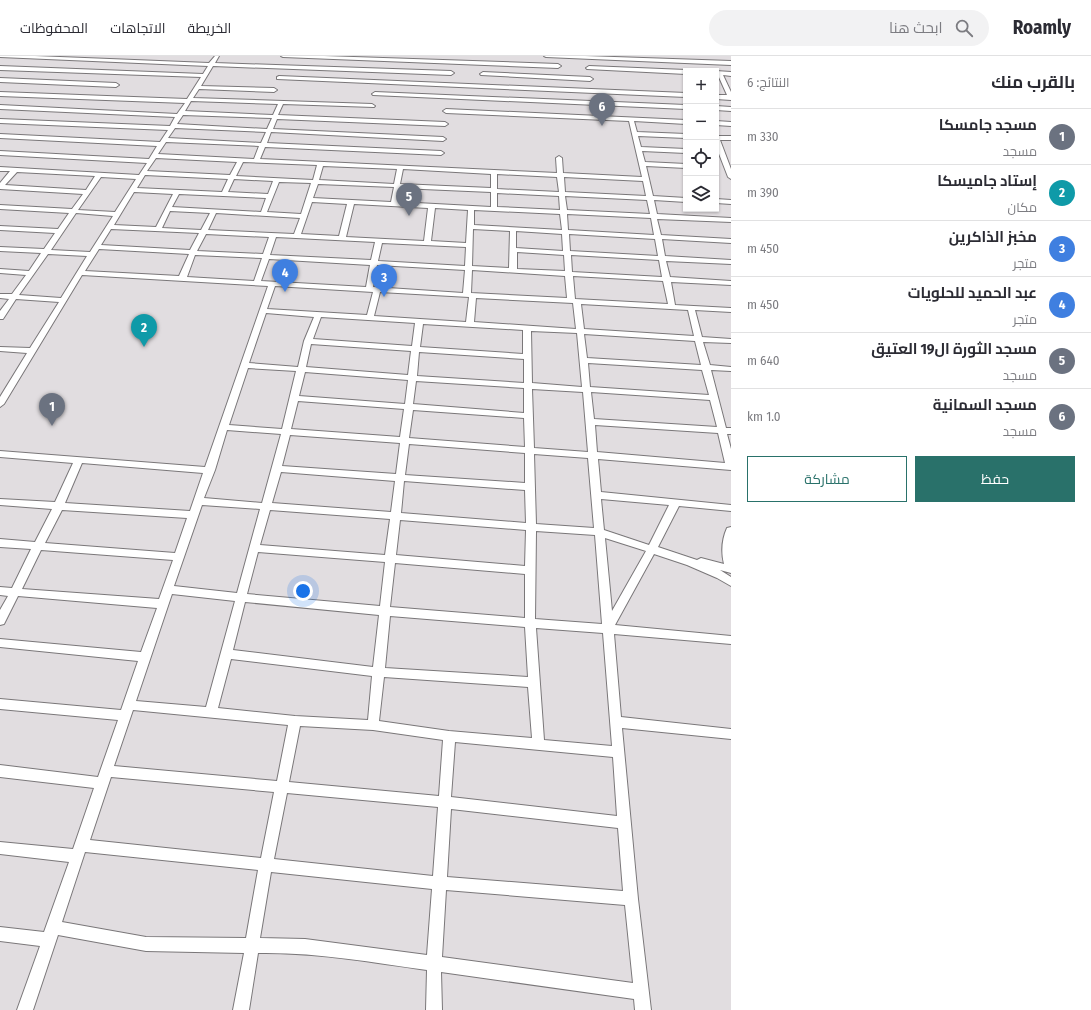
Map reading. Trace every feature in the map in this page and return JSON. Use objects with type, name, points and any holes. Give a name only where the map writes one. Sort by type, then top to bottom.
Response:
[{"type":"street","points":[[0,56],[66,57],[134,62],[451,73]]},
{"type":"street","points":[[63,158],[139,56]]},
{"type":"street","points":[[0,404],[80,273],[134,190],[152,158],[217,56]]},
{"type":"street","points":[[283,56],[452,59],[483,64],[519,63],[558,66]]},
{"type":"street","points":[[268,103],[289,56]]},
{"type":"street","points":[[546,56],[653,58],[731,62],[728,56]]},
{"type":"street","points":[[555,56],[558,66],[558,78]]},
{"type":"street","points":[[30,94],[66,57]]},
{"type":"street","points":[[587,57],[590,79],[600,104]]},
{"type":"street","points":[[363,82],[370,58]]},
{"type":"street","points":[[653,58],[656,71]]},
{"type":"street","points":[[440,161],[452,59]]},
{"type":"street","points":[[482,87],[483,64]]},
{"type":"street","points":[[0,68],[203,76]]},
{"type":"street","points":[[589,68],[683,72]]},
{"type":"street","points":[[719,73],[731,74]]},
{"type":"street","points":[[483,74],[590,79]]},
{"type":"street","points":[[719,74],[728,85],[731,98],[719,96]]},
{"type":"street","points":[[519,76],[520,114]]},
{"type":"street","points":[[279,78],[683,95]]},
{"type":"street","points":[[0,80],[42,82],[180,115],[445,124]]},
{"type":"street","points":[[357,157],[378,82]]},
{"type":"street","points":[[196,87],[274,90]]},
{"type":"street","points":[[575,90],[579,117]]},
{"type":"street","points":[[0,94],[372,106]]},
{"type":"street","points":[[375,94],[683,107]]},
{"type":"street","points":[[658,94],[667,121]]},
{"type":"street","points":[[0,142],[42,95]]},
{"type":"street","points":[[0,107],[30,109],[107,98]]},
{"type":"street","points":[[256,162],[281,103]]},
{"type":"street","points":[[719,108],[731,109]]},
{"type":"street","points":[[446,111],[683,122]]},
{"type":"street","points":[[631,119],[646,179],[672,307]]},
{"type":"street","points":[[0,121],[9,131],[82,132],[172,127],[364,134],[443,139]]},
{"type":"street","points":[[719,123],[731,124]]},
{"type":"street","points":[[9,131],[82,132],[163,142],[263,145],[357,157],[440,161],[494,172],[646,179]]},
{"type":"street","points":[[635,134],[683,136]]},
{"type":"street","points":[[719,138],[731,138]]},
{"type":"street","points":[[638,149],[683,151]]},
{"type":"street","points":[[0,153],[63,158],[152,158],[321,164],[357,157],[400,167],[440,161]]},
{"type":"street","points":[[731,153],[719,153],[731,177]]},
{"type":"street","points":[[0,169],[15,170],[63,158],[100,174],[232,177],[683,200]]},
{"type":"street","points":[[559,158],[568,274],[580,331],[587,389],[624,823],[643,1010]]},
{"type":"street","points":[[224,194],[240,161]]},
{"type":"street","points":[[297,236],[321,164]]},
{"type":"street","points":[[642,164],[683,166]]},
{"type":"street","points":[[394,204],[400,167]]},
{"type":"street","points":[[0,187],[15,170]]},
{"type":"street","points":[[494,172],[494,208]]},
{"type":"street","points":[[0,317],[100,174]]},
{"type":"street","points":[[263,214],[277,180]]},
{"type":"street","points":[[0,187],[88,192]]},
{"type":"street","points":[[134,190],[271,196]]},
{"type":"street","points":[[158,229],[177,192]]},
{"type":"street","points":[[308,200],[731,220]]},
{"type":"street","points":[[719,201],[731,202]]},
{"type":"street","points":[[342,238],[352,202]]},
{"type":"street","points":[[427,243],[432,206]]},
{"type":"street","points":[[0,207],[118,214]]},
{"type":"street","points":[[470,325],[469,268],[471,207]]},
{"type":"street","points":[[168,209],[303,216]]},
{"type":"street","points":[[182,279],[193,252],[214,211]]},
{"type":"street","points":[[110,226],[470,245]]},
{"type":"street","points":[[471,227],[731,241]]},
{"type":"street","points":[[0,228],[61,231]]},
{"type":"street","points":[[513,230],[513,271]]},
{"type":"street","points":[[257,283],[273,235]]},
{"type":"street","points":[[370,318],[374,262],[379,240]]},
{"type":"street","points":[[97,247],[731,283]]},
{"type":"street","points":[[0,249],[92,254]]},
{"type":"street","points":[[513,250],[731,262]]},
{"type":"street","points":[[0,271],[30,273]]},
{"type":"street","points":[[80,273],[731,310]]},
{"type":"street","points":[[25,1010],[210,470],[272,284]]},
{"type":"street","points":[[0,296],[64,300]]},
{"type":"street","points":[[224,427],[731,467],[727,431],[714,398],[691,308]]},
{"type":"street","points":[[263,311],[731,341]]},
{"type":"street","points":[[211,712],[254,548],[277,469],[308,342],[318,315]]},
{"type":"street","points":[[372,725],[379,672],[390,559],[419,322]]},
{"type":"street","points":[[526,329],[531,527],[530,623],[538,744]]},
{"type":"street","points":[[308,342],[527,356]]},
{"type":"street","points":[[0,349],[32,351]]},
{"type":"street","points":[[583,360],[731,369]]},
{"type":"street","points":[[245,365],[714,398]]},
{"type":"street","points":[[294,398],[528,416]]},
{"type":"street","points":[[590,422],[727,431]]},
{"type":"street","points":[[0,454],[210,470]]},
{"type":"street","points":[[0,621],[58,507],[79,460]]},
{"type":"street","points":[[277,469],[530,487]]},
{"type":"street","points":[[596,495],[674,504],[731,508]]},
{"type":"street","points":[[199,501],[599,532],[691,562],[720,575],[731,582]]},
{"type":"street","points":[[0,502],[194,515]]},
{"type":"street","points":[[608,629],[652,549],[674,504]]},
{"type":"street","points":[[731,531],[726,547],[727,558],[731,569]]},
{"type":"street","points":[[0,543],[180,557]]},
{"type":"street","points":[[254,548],[530,570]]},
{"type":"street","points":[[691,562],[711,564],[731,569]]},
{"type":"street","points":[[169,590],[385,611],[731,640]]},
{"type":"street","points":[[0,591],[164,604]]},
{"type":"street","points":[[0,643],[146,657]]},
{"type":"street","points":[[226,654],[379,672],[533,682]]},
{"type":"street","points":[[0,704],[127,711],[211,712],[295,721],[372,725],[449,736],[619,752]]},
{"type":"street","points":[[241,1010],[266,864],[295,721]]},
{"type":"street","points":[[616,722],[731,734]]},
{"type":"street","points":[[434,1010],[434,963],[449,736]]},
{"type":"street","points":[[0,771],[283,786],[444,802],[624,823]]},
{"type":"street","points":[[0,848],[79,850],[266,864],[439,883],[631,899]]},
{"type":"street","points":[[0,934],[50,934],[144,944],[181,946],[253,944],[305,946],[641,992]]},
{"type":"place","name":"مسجد السمانية","points":[[602,126]]},
{"type":"place","name":"مسجد الثورة ال19 العتيق","points":[[409,216]]},
{"type":"place","name":"عبد الحميد للحلويات","points":[[285,292]]},
{"type":"place","name":"مخبز الذاكرين","points":[[384,297]]},
{"type":"place","name":"إستاد جاميسكا","points":[[144,347]]},
{"type":"place","name":"مسجد جامسكا","points":[[52,426]]}]
